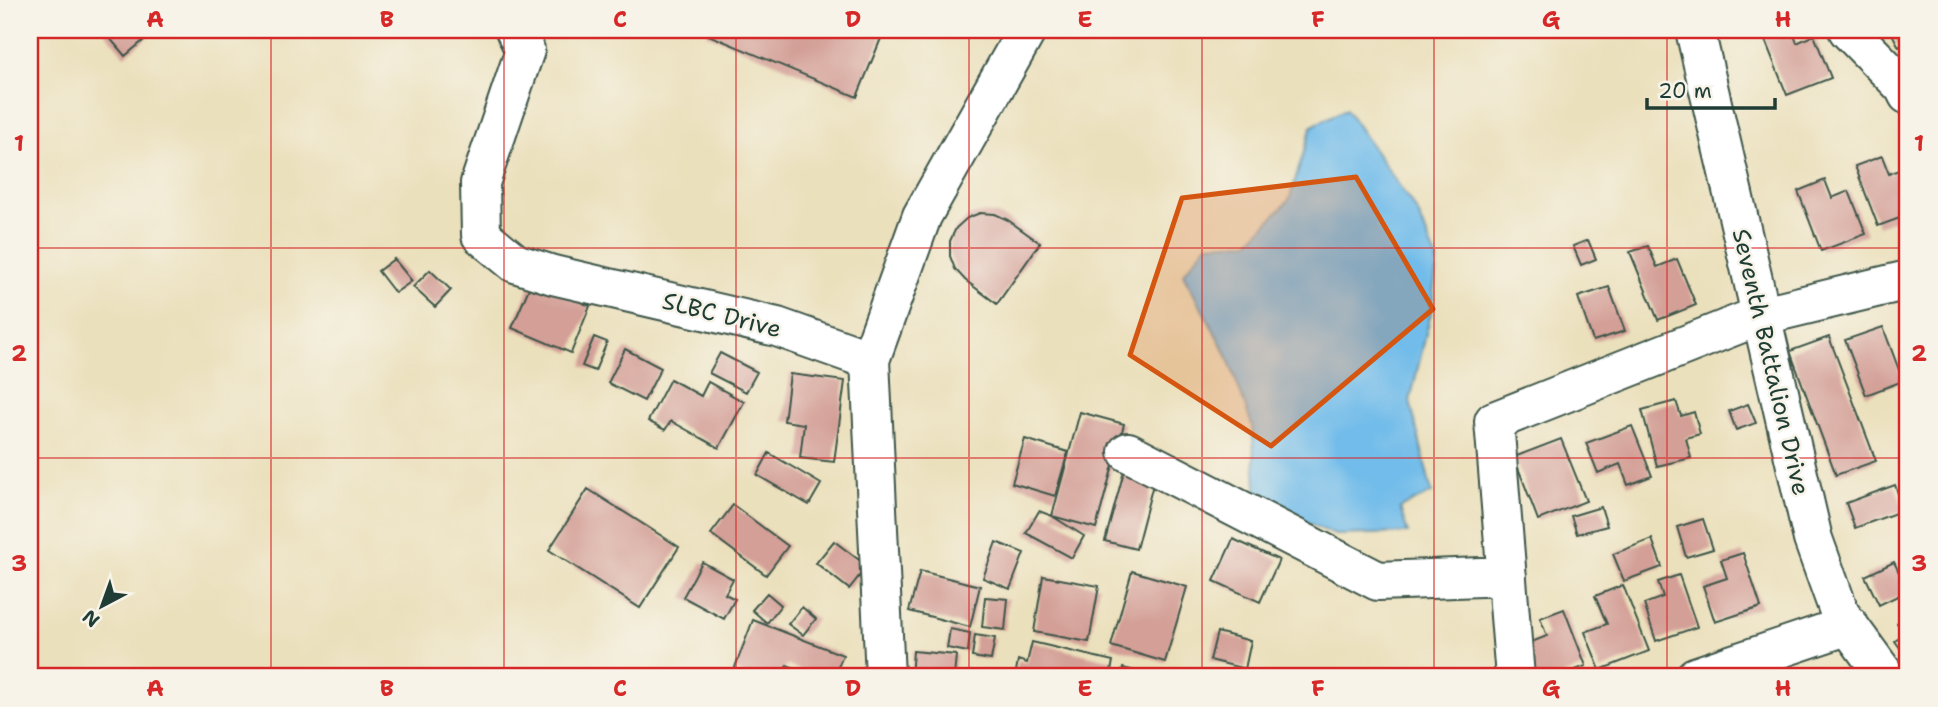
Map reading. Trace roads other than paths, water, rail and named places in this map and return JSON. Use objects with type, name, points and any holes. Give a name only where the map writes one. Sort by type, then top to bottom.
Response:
[{"type":"street","name":"SLBC Drive","points":[[515,30],[525,50],[480,183],[481,235],[514,263],[553,275],[777,327],[870,360]]},
{"type":"street","points":[[885,677],[870,360],[922,216],[1027,30]]},
{"type":"street","name":"Seventh Battalion Drive","points":[[1695,30],[1759,316],[1813,539],[1840,614],[1886,677]]},
{"type":"street","points":[[1848,30],[1904,87],[1908,96]]},
{"type":"street","points":[[1515,677],[1494,421],[1759,316],[1908,280]]},
{"type":"street","points":[[1128,452],[1378,581],[1507,576]]},
{"type":"street","points":[[1695,677],[1849,625]]},
{"type":"water","points":[[1346,109],[1418,213],[1437,261],[1431,313],[1410,401],[1432,493],[1400,508],[1408,533],[1335,535],[1257,500],[1252,425],[1226,353],[1183,274],[1207,244],[1249,242],[1289,200],[1312,126]]}]
